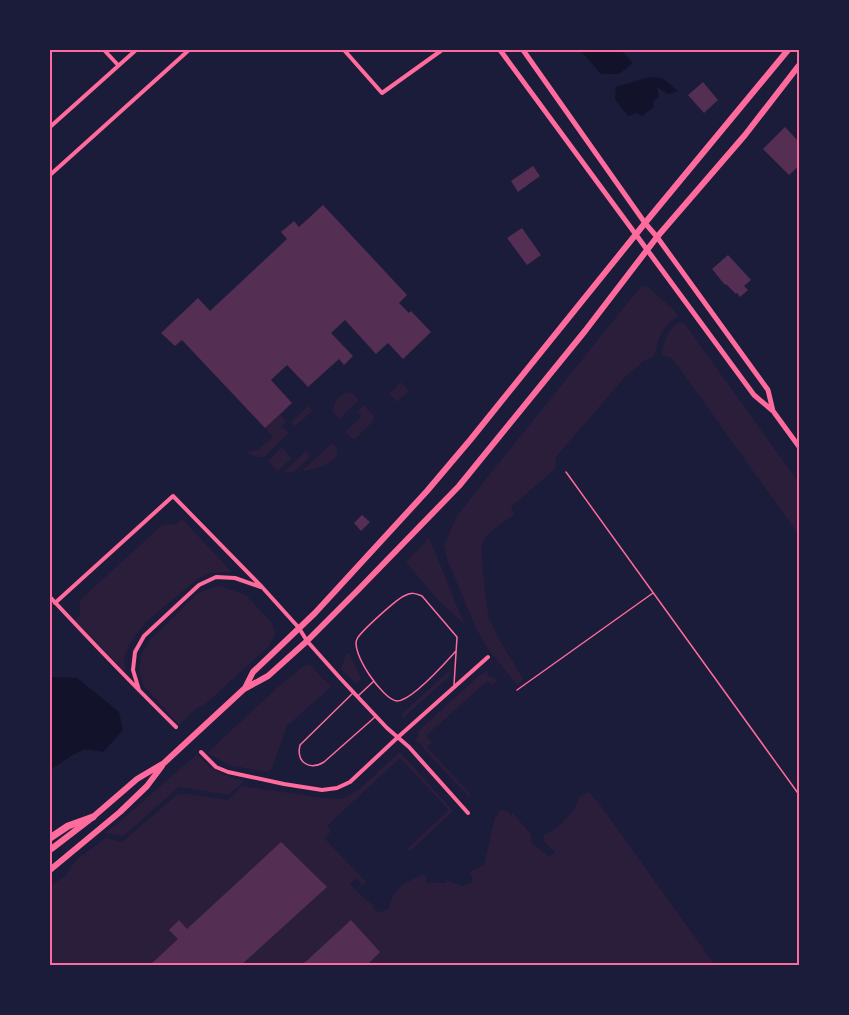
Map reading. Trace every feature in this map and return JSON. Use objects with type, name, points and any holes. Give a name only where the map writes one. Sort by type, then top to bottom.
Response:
[{"type":"highway","points":[[50,838],[68,826],[93,817]]},
{"type":"main road","points":[[500,50],[754,395],[773,411],[800,448]]},
{"type":"main road","points":[[523,50],[645,223],[768,390],[773,411]]},
{"type":"main road","points":[[244,689],[253,672],[299,628],[433,485],[788,50]]},
{"type":"main road","points":[[50,870],[120,812],[147,786],[164,763],[244,689],[268,676],[307,641],[459,486],[585,331],[657,237],[737,144],[800,64]]},
{"type":"main road","points":[[50,850],[137,780],[164,763]]},
{"type":"street","points":[[104,50],[118,65]]},
{"type":"street","points":[[50,127],[136,50]]},
{"type":"street","points":[[50,175],[189,50]]},
{"type":"street","points":[[344,50],[381,93],[442,50]]},
{"type":"street","points":[[55,603],[174,496],[262,587],[353,693],[409,747],[468,813]]},
{"type":"street","points":[[139,690],[133,670],[135,652],[144,636],[199,585],[216,577],[235,578],[262,587]]},
{"type":"street","points":[[50,597],[125,677],[176,727]]},
{"type":"street","points":[[201,752],[216,767],[228,772],[322,790],[338,788],[350,782],[488,657]]},
{"type":"lane","points":[[566,471],[800,796]]},
{"type":"lane","points":[[454,688],[457,637],[422,596],[414,592],[405,595],[389,608],[357,639],[356,645],[362,663],[374,681],[384,693],[396,701],[418,690],[456,651]]},
{"type":"lane","points":[[517,690],[653,593]]},
{"type":"lane","points":[[358,697],[374,681]]},
{"type":"lane","points":[[353,693],[300,745],[298,753],[301,760],[308,765],[317,766],[324,762],[376,717]]},
{"type":"shaded area","points":[[580,50],[623,52],[633,63],[619,74],[601,74]]},
{"type":"shaded area","points":[[649,77],[662,78],[678,91],[668,94],[657,87],[659,96],[653,102],[654,107],[642,116],[636,113],[628,116],[615,99],[616,87]]},
{"type":"shaded area","points":[[647,286],[675,311],[677,317],[664,329],[654,357],[645,360],[624,378],[556,457],[555,469],[511,507],[514,515],[490,532],[481,546],[489,619],[523,678],[517,685],[485,645],[475,626],[447,559],[444,545],[457,516],[473,495],[633,296],[641,287]]},
{"type":"shaded area","points":[[680,322],[685,324],[799,483],[799,535],[672,358],[661,355],[669,332]]},
{"type":"shaded area","points":[[401,382],[408,392],[396,401],[389,394]]},
{"type":"shaded area","points":[[348,392],[353,393],[359,400],[339,419],[333,412],[334,405],[339,397]]},
{"type":"shaded area","points":[[364,405],[375,417],[374,421],[353,439],[345,432],[362,416],[357,411]]},
{"type":"shaded area","points":[[308,406],[313,411],[295,426],[291,422]]},
{"type":"shaded area","points":[[280,414],[287,422],[282,426],[289,433],[264,457],[256,457],[246,452],[257,450],[273,437],[265,428]]},
{"type":"shaded area","points":[[332,443],[337,449],[335,459],[316,469],[304,471],[304,469]]},
{"type":"shaded area","points":[[282,447],[292,458],[277,471],[268,461]]},
{"type":"shaded area","points":[[306,451],[311,456],[294,472],[284,472]]},
{"type":"shaded area","points":[[182,519],[232,572],[211,573],[197,579],[146,622],[132,640],[124,657],[125,672],[75,620],[80,615],[80,600],[162,525],[177,524]]},
{"type":"shaded area","points":[[429,538],[465,625],[438,600],[406,562]]},
{"type":"shaded area","points":[[220,586],[246,595],[272,623],[275,635],[268,647],[179,725],[144,686],[139,672],[141,655],[150,640],[198,593]]},
{"type":"shaded area","points":[[349,653],[361,678],[355,683],[341,669],[346,654]]},
{"type":"shaded area","points":[[307,665],[311,666],[331,687],[287,726],[272,768],[267,772],[229,765],[207,753],[278,687]]},
{"type":"shaded area","points":[[450,670],[450,676],[403,718],[401,715]]},
{"type":"shaded area","points":[[489,670],[487,676],[498,681],[492,685],[487,681],[426,736],[432,742],[427,747],[471,795],[469,797],[415,739],[418,731],[480,675]]},
{"type":"shaded area","points":[[52,677],[77,678],[119,712],[123,730],[103,752],[85,749],[50,770],[50,679]]},
{"type":"shaded area","points":[[400,752],[453,811],[410,851],[408,848],[449,810],[400,758],[327,826],[331,832],[324,838],[366,882],[363,885],[356,878],[350,884],[375,906],[373,908],[379,913],[388,910],[401,886],[426,874],[427,883],[447,883],[447,880],[462,886],[473,882],[470,871],[484,865],[495,817],[499,811],[507,811],[512,816],[512,812],[531,834],[532,843],[549,857],[555,852],[544,841],[543,836],[565,820],[574,809],[579,797],[589,792],[715,965],[50,965],[50,886],[66,875],[80,857],[106,838],[122,842],[178,794],[228,800],[242,786],[341,799],[358,790]]},
{"type":"shaded area","points":[[197,754],[218,771],[244,781],[229,795],[179,787],[123,836],[104,833],[116,825]]},
{"type":"building","points":[[703,82],[718,100],[704,113],[688,95]]},
{"type":"building","points":[[785,127],[800,143],[800,165],[789,175],[763,149]]},
{"type":"building","points":[[533,166],[540,176],[518,192],[511,181]]},
{"type":"building","points":[[323,205],[407,295],[399,303],[409,313],[411,311],[431,332],[403,359],[388,343],[376,354],[345,320],[331,333],[353,356],[344,365],[339,359],[308,387],[287,365],[271,380],[292,403],[265,428],[182,340],[175,346],[161,333],[198,298],[210,311],[287,239],[281,232],[294,221],[299,227]]},
{"type":"building","points":[[522,228],[541,255],[527,265],[507,238]]},
{"type":"building","points":[[728,255],[751,280],[744,286],[748,290],[740,297],[725,285],[712,269]]},
{"type":"building","points":[[362,515],[370,522],[361,531],[354,523]]},
{"type":"building","points":[[281,842],[327,887],[240,966],[149,966],[178,939],[169,930],[179,920],[187,929]]},
{"type":"building","points":[[351,920],[380,952],[366,966],[301,966]]}]
